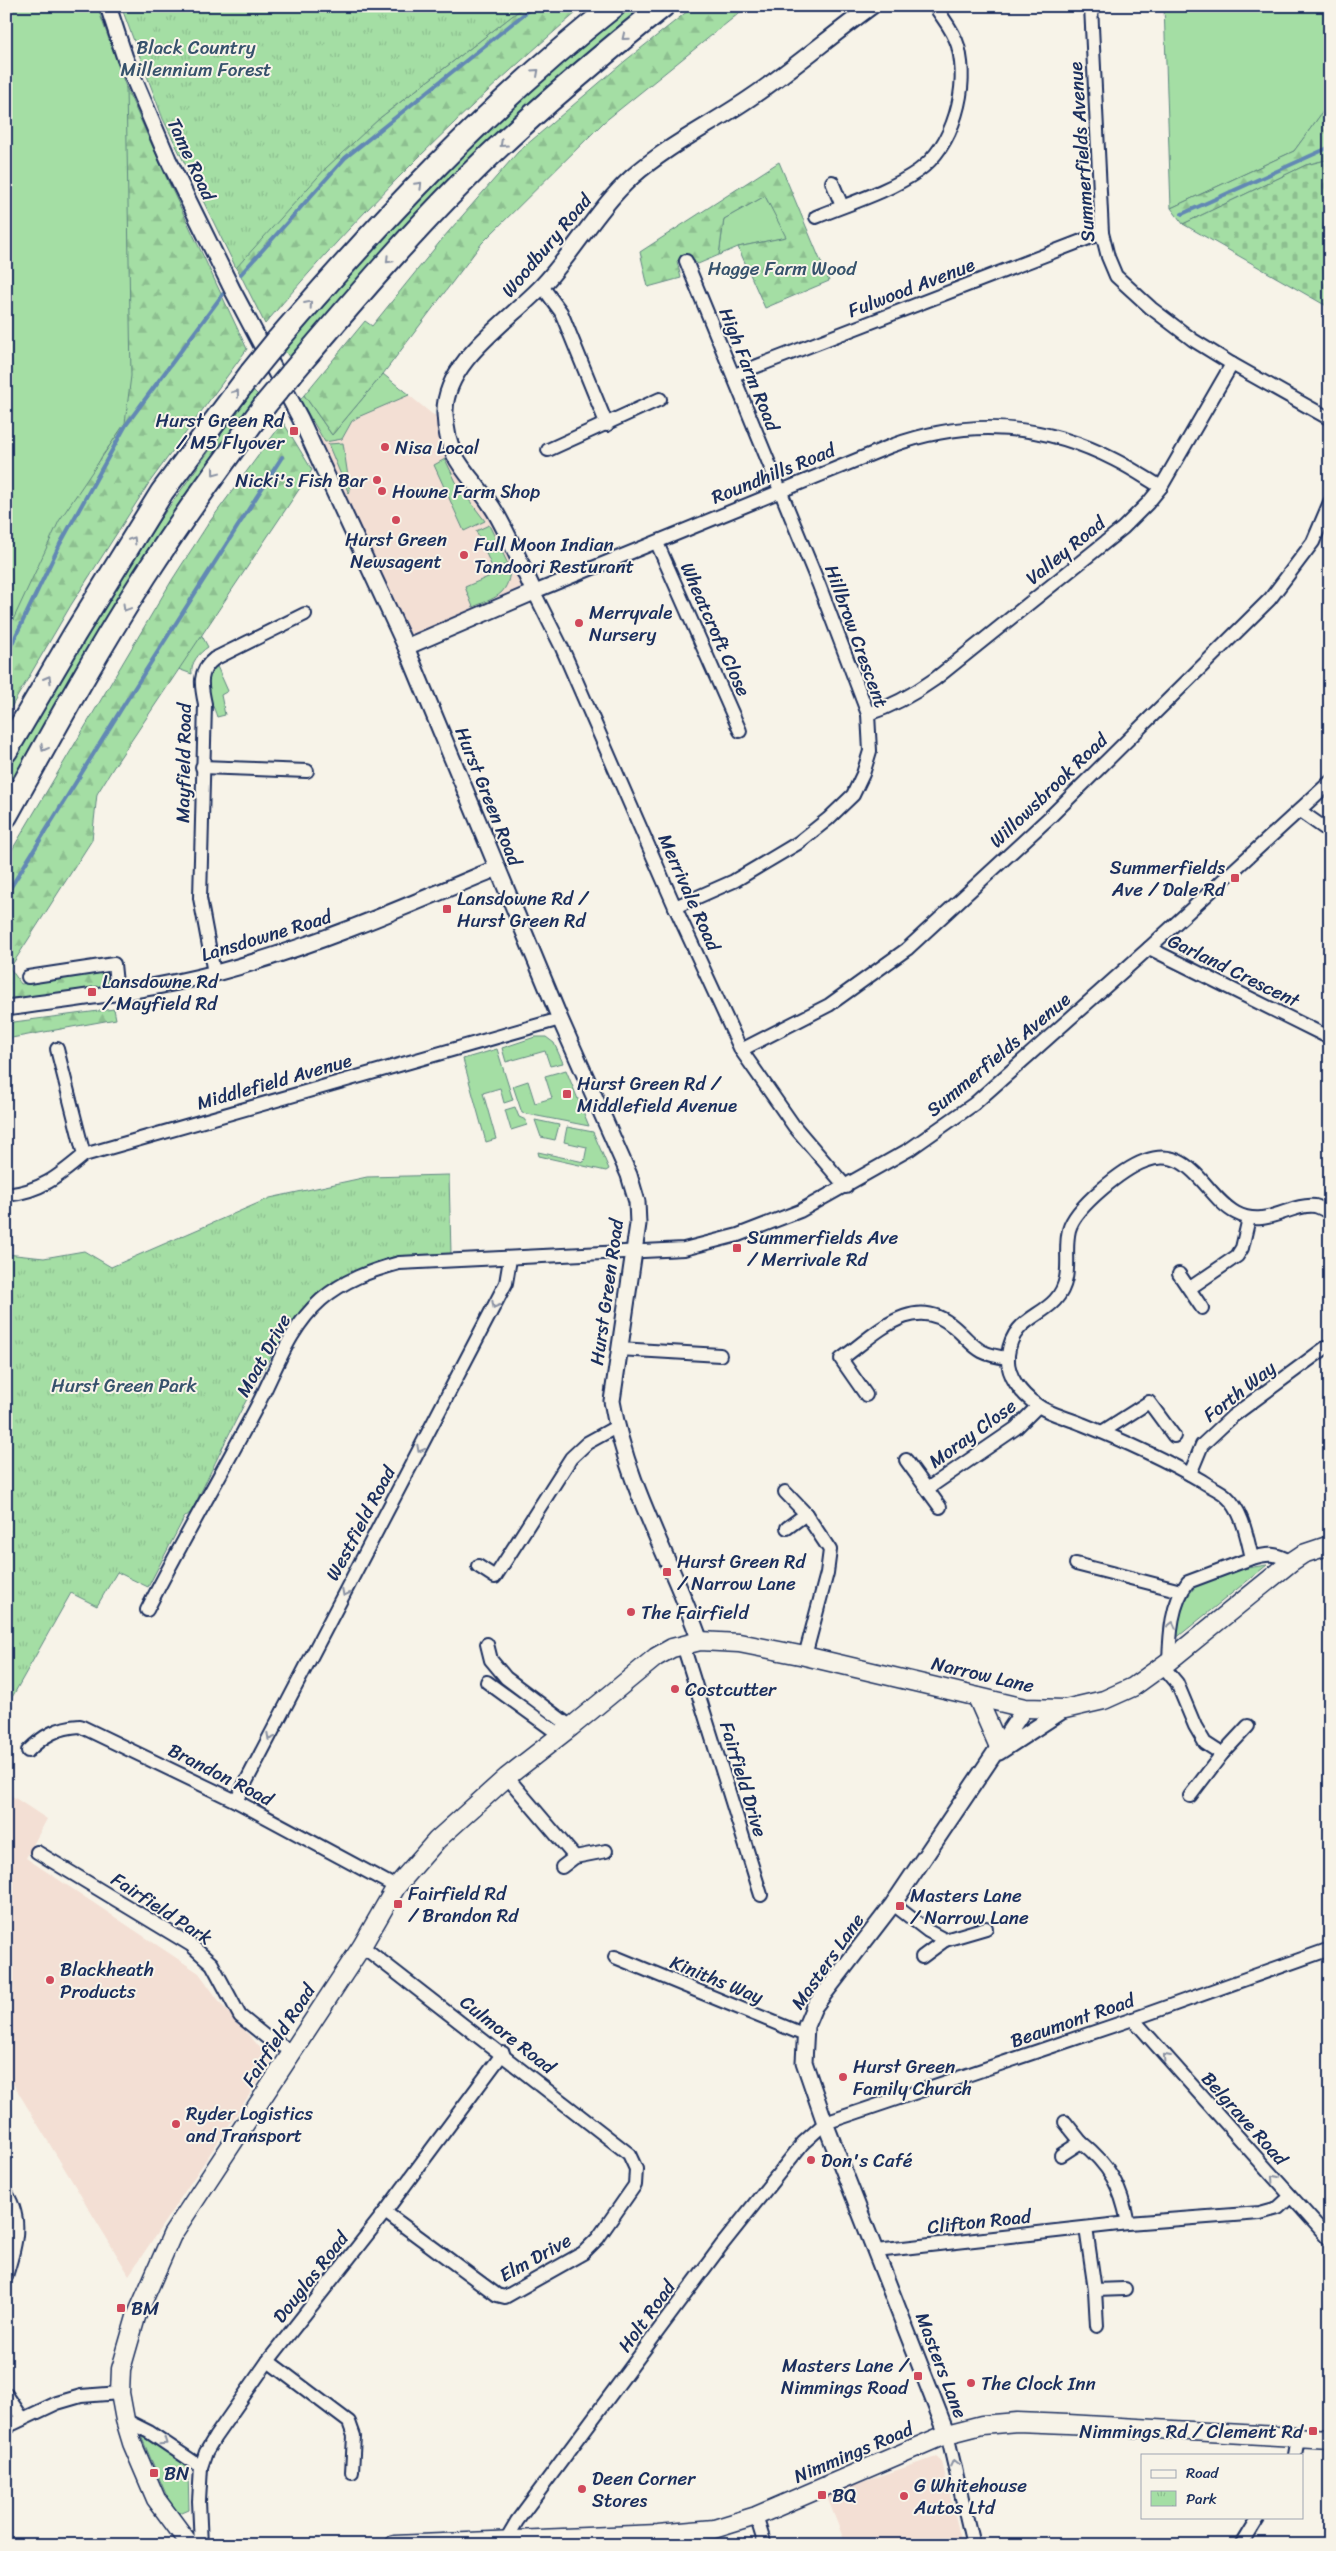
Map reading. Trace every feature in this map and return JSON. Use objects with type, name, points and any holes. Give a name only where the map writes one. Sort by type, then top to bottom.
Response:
[{"type":"highway","points":[[6,751],[74,634],[162,492],[277,341],[352,254],[470,132],[582,31],[614,6]]},
{"type":"highway","points":[[6,816],[144,577],[200,493],[265,405],[373,278],[490,156],[599,57],[663,6]]},
{"type":"main road","name":"Narrow Lane","points":[[700,1640],[739,1643],[805,1656],[922,1682],[1025,1708],[1065,1709],[1104,1700],[1133,1686],[1166,1663],[1291,1562],[1303,1554],[1330,1545]]},
{"type":"main road","name":"Fairfield Road","points":[[190,2545],[156,2499],[132,2443],[125,2420],[120,2392],[121,2369],[136,2317],[172,2235],[362,1946],[396,1887],[438,1840],[507,1777],[656,1656],[700,1640]]},
{"type":"main road","points":[[977,1697],[996,1751]]},
{"type":"main road","name":"Nimmings Road","points":[[394,2545],[714,2529],[756,2516],[947,2434],[982,2424],[1017,2422],[1297,2446],[1330,2439]]},
{"type":"street","name":"Tame Road","points":[[108,6],[125,58],[165,151],[250,324]]},
{"type":"street","name":"Woodbury Road","points":[[534,592],[496,514],[454,457],[448,436],[445,412],[450,381],[466,358],[542,286],[601,210],[632,177],[690,134],[753,96],[872,6]]},
{"type":"street","points":[[816,217],[898,183],[919,170],[929,161],[947,136],[961,94],[960,59],[953,33],[935,6]]},
{"type":"street","name":"Summerfields Avenue","points":[[1091,6],[1102,233],[1108,257],[1116,276],[1151,308],[1232,364],[1330,418]]},
{"type":"street","points":[[832,182],[842,206]]},
{"type":"street","name":"Fulwood Avenue","points":[[734,375],[1102,233]]},
{"type":"street","name":"High Farm Road","points":[[686,261],[734,375],[778,491]]},
{"type":"street","points":[[542,286],[561,312],[607,425]]},
{"type":"street","name":"Hurst Green Road","points":[[250,324],[300,418],[406,647],[560,1019],[629,1175],[637,1202],[638,1224],[618,1349],[612,1401],[616,1427],[627,1460],[700,1640]]},
{"type":"street","name":"Valley Road","points":[[868,714],[886,708],[916,693],[1123,528],[1161,487],[1232,364]]},
{"type":"street","points":[[548,450],[660,400]]},
{"type":"street","name":"Roundhills Road","points":[[406,647],[778,491],[911,439],[953,429],[980,427],[1039,433],[1090,448],[1116,460],[1161,487]]},
{"type":"street","name":"Hillbrow Crescent","points":[[675,907],[734,881],[798,843],[828,819],[853,795],[863,774],[870,751],[868,714],[818,584],[778,491]]},
{"type":"street","name":"Willowsbrook Road","points":[[741,1050],[829,1005],[907,949],[1052,815],[1270,599],[1313,542],[1330,502]]},
{"type":"street","name":"Wheatcroft Close","points":[[657,542],[740,732]]},
{"type":"street","name":"Merrivale Road","points":[[534,592],[562,648],[675,907],[741,1050],[794,1126],[846,1187]]},
{"type":"street","name":"Mayfield Road","points":[[214,973],[200,898],[205,704],[201,687],[202,675],[206,665],[305,614]]},
{"type":"street","points":[[202,767],[307,771]]},
{"type":"street","name":"Summerfields Avenue","points":[[634,1250],[684,1249],[738,1235],[800,1211],[846,1187],[910,1149],[974,1104],[1300,812],[1330,782]]},
{"type":"street","points":[[1300,812],[1330,832]]},
{"type":"street","name":"Lansdowne Road","points":[[6,1008],[117,993],[214,973],[346,932],[497,868]]},
{"type":"street","name":"Garland Crescent","points":[[1149,948],[1330,1038]]},
{"type":"street","points":[[28,977],[114,964],[117,993]]},
{"type":"street","name":"Middlefield Avenue","points":[[6,1195],[26,1193],[46,1183],[84,1155],[560,1019]]},
{"type":"street","points":[[57,1049],[84,1155]]},
{"type":"street","points":[[1252,1558],[1243,1522],[1227,1496],[1190,1474],[1102,1432],[1038,1406],[1017,1387],[1011,1374],[1008,1358],[1010,1344],[1023,1322],[1041,1312],[1060,1296],[1067,1273],[1068,1238],[1073,1220],[1080,1209],[1132,1167],[1151,1158],[1161,1157],[1191,1168],[1236,1213],[1249,1218],[1264,1218],[1315,1206],[1330,1213]]},
{"type":"street","points":[[1190,1288],[1236,1256],[1242,1248],[1249,1218]]},
{"type":"street","name":"Moat Drive","points":[[147,1610],[185,1534],[258,1405],[281,1355],[304,1319],[320,1301],[339,1286],[356,1276],[399,1263],[510,1259],[634,1250]]},
{"type":"street","name":"Westfield Road","points":[[236,1802],[506,1283],[510,1259]]},
{"type":"street","points":[[1179,1274],[1202,1308]]},
{"type":"street","points":[[866,1395],[841,1360],[900,1317],[914,1312],[939,1317],[953,1326],[978,1350],[992,1356],[1008,1358]]},
{"type":"street","name":"Forth Way","points":[[1190,1474],[1202,1446],[1233,1416],[1325,1348]]},
{"type":"street","points":[[618,1349],[720,1355]]},
{"type":"street","points":[[1102,1432],[1149,1402],[1174,1436]]},
{"type":"street","name":"Moray Close","points":[[926,1489],[1016,1428],[1038,1406]]},
{"type":"street","points":[[478,1566],[495,1577],[571,1458],[587,1443],[616,1427]]},
{"type":"street","name":"Moray Close","points":[[906,1460],[940,1507]]},
{"type":"street","points":[[785,1492],[806,1514],[830,1550],[827,1573],[805,1656]]},
{"type":"street","points":[[787,1528],[806,1514]]},
{"type":"street","points":[[1222,1754],[1205,1743],[1191,1718],[1177,1683],[1166,1663],[1170,1632],[1181,1591],[1188,1582],[1268,1553],[1280,1555],[1291,1562]]},
{"type":"street","points":[[1076,1564],[1181,1591]]},
{"type":"street","points":[[487,1644],[491,1660],[506,1678],[566,1731]]},
{"type":"street","name":"Fairfield Drive","points":[[683,1645],[761,1895]]},
{"type":"street","points":[[487,1682],[566,1731]]},
{"type":"street","name":"Masters Lane","points":[[947,2434],[825,2123],[804,2062],[806,2026],[814,2007],[893,1904],[1025,1708]]},
{"type":"street","points":[[996,1751],[1065,1709]]},
{"type":"street","name":"Brandon Road","points":[[28,1751],[42,1737],[68,1727],[80,1726],[236,1802],[396,1887]]},
{"type":"street","points":[[1190,1796],[1222,1754],[1248,1726]]},
{"type":"street","points":[[507,1777],[575,1857]]},
{"type":"street","points":[[562,1867],[575,1857],[606,1851]]},
{"type":"street","name":"Fairfield Park","points":[[38,1852],[191,1945],[212,1964],[240,2016],[266,2037],[292,2052]]},
{"type":"street","points":[[893,1904],[928,1931],[945,1940]]},
{"type":"street","points":[[922,1957],[945,1940],[986,1928]]},
{"type":"street","name":"Culmore Road","points":[[362,1946],[629,2154]]},
{"type":"street","name":"Beaumont Road","points":[[825,2123],[1133,2019],[1330,1949]]},
{"type":"street","name":"Kiniths Way","points":[[615,1957],[805,2036]]},
{"type":"street","name":"Belgrave Road","points":[[1133,2019],[1330,2240]]},
{"type":"street","name":"Douglas Road","points":[[201,2545],[199,2501],[201,2467],[206,2452],[215,2437],[268,2361],[385,2212],[503,2054]]},
{"type":"street","points":[[1065,2122],[1114,2177],[1124,2201],[1128,2223]]},
{"type":"street","name":"Holt Road","points":[[507,2538],[517,2521],[721,2246],[803,2142],[825,2123]]},
{"type":"street","points":[[1061,2155],[1081,2142]]},
{"type":"street","name":"Elm Drive","points":[[385,2212],[497,2295],[505,2297],[583,2253],[598,2238],[634,2185],[636,2169],[629,2154]]},
{"type":"street","points":[[6,2193],[13,2203],[18,2222],[17,2240],[6,2276]]},
{"type":"street","name":"Clifton Road","points":[[876,2251],[1128,2223],[1260,2213],[1278,2208],[1290,2197]]},
{"type":"street","points":[[1086,2228],[1095,2290],[1097,2326]]},
{"type":"street","points":[[1095,2290],[1125,2289]]},
{"type":"street","points":[[268,2361],[348,2422],[354,2436],[352,2472]]},
{"type":"street","points":[[6,2427],[57,2403],[81,2396],[120,2392]]},
{"type":"street","points":[[6,2394],[23,2419]]},
{"type":"street","points":[[125,2420],[150,2432],[201,2467]]},
{"type":"street","points":[[947,2434],[973,2545]]},
{"type":"street","points":[[756,2516],[765,2545]]},
{"type":"street","points":[[1242,2545],[1258,2518]]},
{"type":"shaded area","points":[[366,365],[383,374],[432,414],[446,420],[448,436],[534,592],[406,647],[300,418]]},
{"type":"shaded area","points":[[6,1792],[47,1819],[26,1858],[199,1973],[222,2005],[272,2061],[129,2275],[6,2072]]},
{"type":"shaded area","name":"G Whitehouse Autos Ltd","points":[[936,2457],[942,2462],[962,2544],[846,2545],[827,2497],[853,2485]]},
{"type":"green space","points":[[6,6],[97,6],[126,87],[179,205],[153,386],[102,456],[6,635]]},
{"type":"green space","name":"Black Country Millennium Forest","points":[[121,6],[525,6],[381,117],[326,168],[236,268],[163,119]]},
{"type":"green space","points":[[525,6],[584,6],[499,81],[418,158],[340,239],[265,324],[229,252],[381,117]]},
{"type":"green space","points":[[631,6],[644,6],[549,87],[458,173],[371,263],[290,358],[284,350],[417,202],[518,103]]},
{"type":"green space","points":[[694,6],[748,6],[604,122],[482,243],[383,374],[332,435],[304,395],[365,321],[372,326],[443,238],[518,152],[625,61]]},
{"type":"green space","points":[[1164,6],[1330,6],[1330,102],[1294,151],[1171,208]]},
{"type":"green space","points":[[126,87],[247,349],[149,483],[71,605],[6,716],[6,635],[59,521],[125,423],[131,376]]},
{"type":"green space","points":[[1330,102],[1330,159],[1306,165],[1183,224],[1171,208],[1294,151]]},
{"type":"green space","points":[[1330,159],[1330,308],[1183,224],[1306,165]]},
{"type":"green space","name":"Hagge Farm Wood","points":[[779,162],[829,281],[765,308],[738,247],[786,237],[765,196],[724,219],[719,255],[698,264],[684,255],[677,261],[681,278],[648,287],[640,252]]},
{"type":"green space","points":[[765,196],[787,237],[738,247],[719,255],[724,219]]},
{"type":"green space","points":[[383,374],[409,395],[358,417],[352,421],[342,439],[325,442],[300,400],[304,395],[332,435]]},
{"type":"green space","points":[[253,390],[259,396],[124,591],[13,779],[6,775],[37,719],[127,569],[161,518]]},
{"type":"green space","points":[[283,422],[312,470],[97,794],[92,840],[10,968],[21,984],[107,972],[110,978],[110,988],[6,999],[6,860],[172,580],[208,524]]},
{"type":"green space","points":[[343,443],[350,490],[349,494],[328,444]]},
{"type":"green space","points":[[445,459],[457,484],[485,521],[464,531],[434,465]]},
{"type":"green space","points":[[489,525],[508,564],[493,569],[476,531]]},
{"type":"green space","points":[[510,570],[509,579],[499,595],[473,607],[465,587],[495,574]]},
{"type":"green space","points":[[201,634],[208,647],[196,659],[192,666],[192,674],[178,669]]},
{"type":"green space","points":[[216,664],[228,691],[221,695],[225,715],[217,717],[207,683],[208,676]]},
{"type":"green space","points":[[114,1009],[116,1019],[6,1039],[6,1023]]},
{"type":"green space","points":[[535,1037],[546,1037],[554,1043],[563,1063],[550,1066],[545,1051],[506,1062],[502,1048]]},
{"type":"green space","points":[[497,1049],[513,1100],[504,1103],[500,1088],[483,1093],[496,1139],[486,1142],[463,1059]]},
{"type":"green space","points":[[566,1070],[589,1126],[522,1113],[513,1086],[528,1081],[535,1103],[552,1098],[545,1076]]},
{"type":"green space","points":[[515,1107],[519,1117],[526,1120],[527,1125],[511,1130],[505,1110]]},
{"type":"green space","points":[[535,1120],[559,1125],[555,1140],[541,1137]]},
{"type":"green space","points":[[567,1127],[593,1132],[609,1169],[606,1171],[539,1156],[538,1152],[584,1162],[587,1147],[564,1142]]},
{"type":"green space","name":"Hurst Green Park","points":[[449,1175],[451,1254],[390,1263],[358,1271],[333,1283],[312,1302],[291,1327],[271,1356],[235,1422],[191,1512],[184,1518],[148,1587],[117,1572],[97,1606],[71,1593],[6,1708],[6,1254],[44,1258],[84,1251],[111,1267],[270,1198],[367,1177]]},
{"type":"green space","points":[[1267,1565],[1175,1639],[1187,1599],[1194,1588],[1200,1583],[1228,1572]]},
{"type":"green space","points":[[141,2436],[146,2436],[186,2464],[188,2471],[189,2509],[175,2515]]},
{"type":"waterway","points":[[241,274],[345,158],[534,6]]},
{"type":"waterway","points":[[1182,214],[1330,147]]},
{"type":"waterway","points":[[6,656],[60,544],[126,425],[223,294]]},
{"type":"waterway","points":[[6,895],[125,703],[282,457]]},
{"type":"place","name":"Hurst Green Rd / M5 Flyover","points":[[294,431]]},
{"type":"place","name":"Nisa Local","points":[[385,447]]},
{"type":"place","name":"Nicki's Fish Bar","points":[[377,480]]},
{"type":"place","name":"Howne Farm Shop","points":[[382,491]]},
{"type":"place","name":"Hurst Green Newsagent","points":[[396,520]]},
{"type":"place","name":"Full Moon Indian Tandoori Resturant","points":[[464,555]]},
{"type":"place","name":"Merryvale Nursery","points":[[579,623]]},
{"type":"place","name":"Summerfields Ave / Dale Rd","points":[[1235,878]]},
{"type":"place","name":"Lansdowne Rd / Hurst Green Rd","points":[[447,909]]},
{"type":"place","name":"Lansdowne Rd / Mayfield Rd","points":[[92,992]]},
{"type":"place","name":"Hurst Green Rd / Middlefield Avenue","points":[[567,1094]]},
{"type":"place","name":"Summerfields Ave / Merrivale Rd","points":[[737,1248]]},
{"type":"place","name":"Hurst Green Rd / Narrow Lane","points":[[667,1572]]},
{"type":"place","name":"The Fairfield","points":[[631,1612]]},
{"type":"place","name":"Costcutter","points":[[675,1689]]},
{"type":"place","name":"Fairfield Rd / Brandon Rd","points":[[398,1904]]},
{"type":"place","name":"Masters Lane / Narrow Lane","points":[[900,1906]]},
{"type":"place","name":"Blackheath Products","points":[[50,1980]]},
{"type":"place","name":"Hurst Green Family Church","points":[[843,2077]]},
{"type":"place","name":"Ryder Logistics and Transport","points":[[176,2124]]},
{"type":"place","name":"Don's Café","points":[[811,2160]]},
{"type":"place","name":"BM","points":[[121,2308]]},
{"type":"place","name":"Masters Lane / Nimmings Road","points":[[918,2376]]},
{"type":"place","name":"The Clock Inn","points":[[971,2383]]},
{"type":"place","name":"Nimmings Rd / Clement Rd","points":[[1313,2431]]},
{"type":"place","name":"BN","points":[[154,2473]]},
{"type":"place","name":"Deen Corner Stores","points":[[582,2489]]},
{"type":"place","name":"BQ","points":[[822,2495]]},
{"type":"place","name":"G Whitehouse Autos Ltd","points":[[904,2496]]}]
